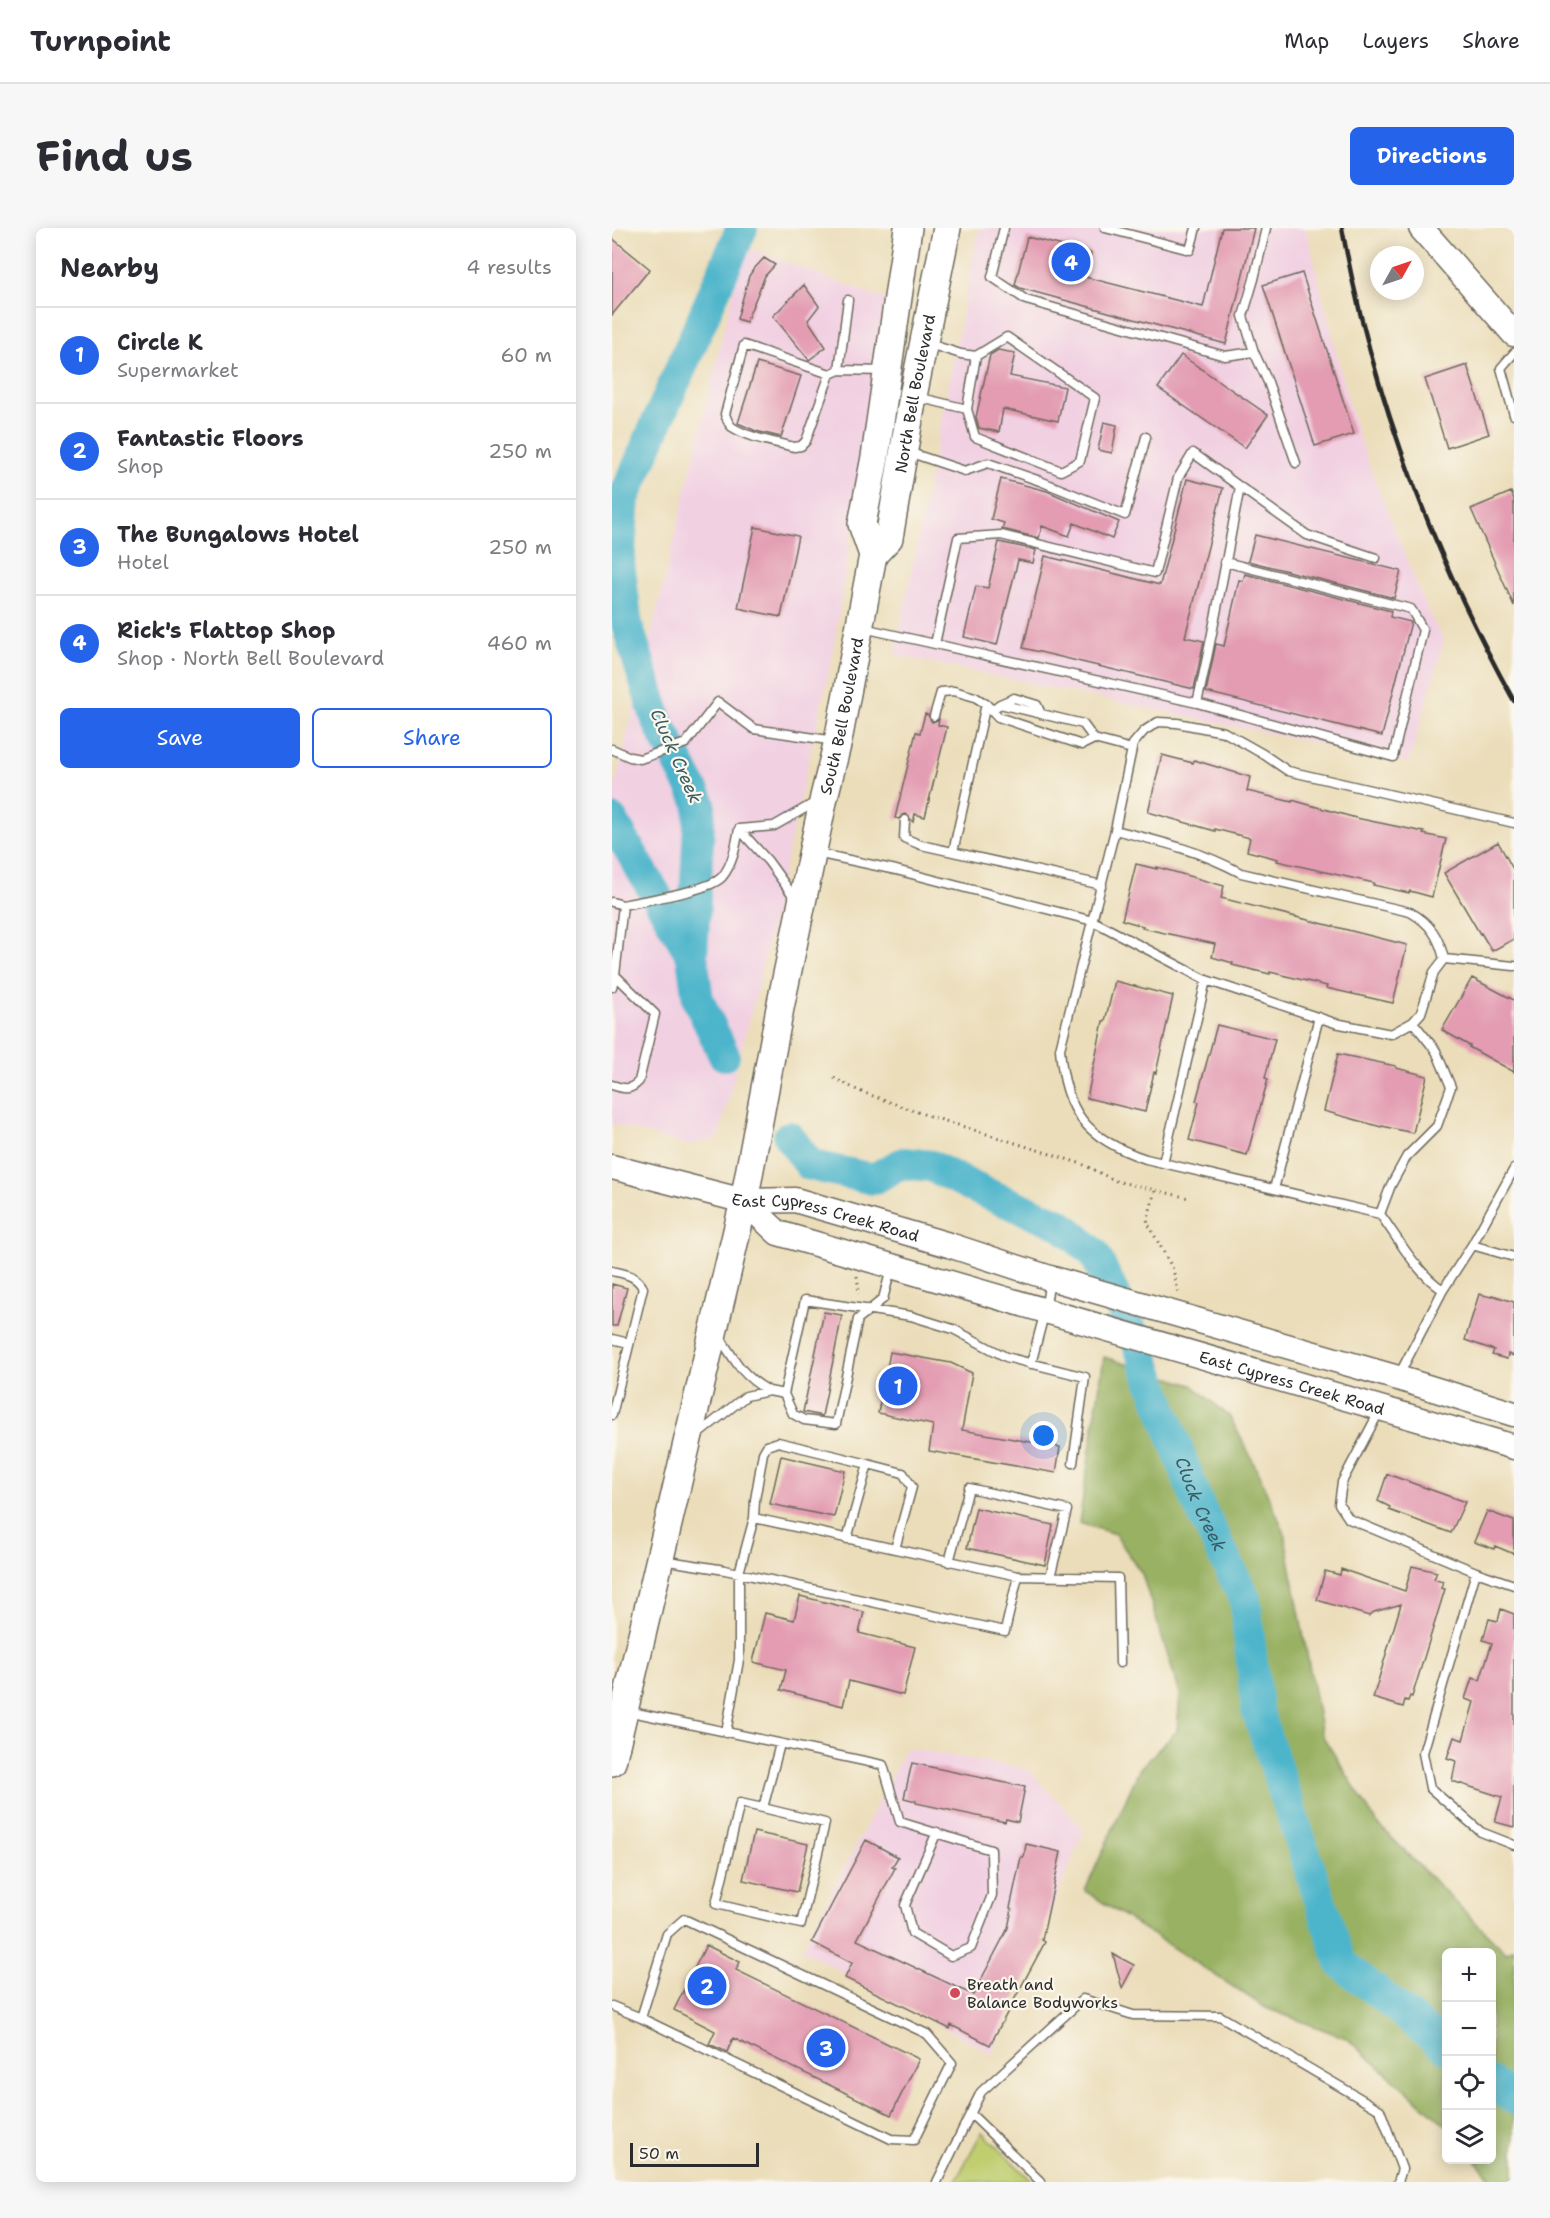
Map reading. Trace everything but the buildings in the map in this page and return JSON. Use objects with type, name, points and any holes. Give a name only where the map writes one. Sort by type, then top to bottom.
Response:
[{"type":"main road","points":[[873,555],[862,524],[875,458],[908,228]]},
{"type":"main road","name":"North Bell Boulevard","points":[[873,555],[890,538],[913,396],[947,228]]},
{"type":"main road","points":[[1421,228],[1514,334]]},
{"type":"main road","name":"South Bell Boulevard","points":[[618,1708],[688,1443],[744,1201],[801,906],[838,741],[873,555]]},
{"type":"main road","points":[[612,1167],[744,1201]]},
{"type":"main road","name":"East Cypress Creek Road","points":[[744,1201],[795,1200],[1144,1306],[1398,1378],[1514,1414]]},
{"type":"main road","name":"East Cypress Creek Road","points":[[744,1201],[778,1233],[1514,1447]]},
{"type":"main road","points":[[1381,1407],[1398,1378]]},
{"type":"main road","points":[[612,1762],[618,1708]]},
{"type":"lane","points":[[1004,228],[993,278],[1026,300],[1225,356],[1254,352]]},
{"type":"lane","points":[[1105,228],[1190,250],[1196,228]]},
{"type":"lane","points":[[1266,228],[1243,316],[1254,352],[1268,382],[1296,463]]},
{"type":"lane","points":[[848,300],[835,372],[806,441],[801,446],[794,447],[754,436],[731,426],[725,414],[744,345],[835,372],[887,371]]},
{"type":"lane","points":[[924,342],[960,354],[976,356],[1007,337],[1095,398],[1080,461],[1061,471],[975,437],[967,409],[976,356]]},
{"type":"lane","points":[[1514,353],[1501,368],[1514,415]]},
{"type":"lane","points":[[913,396],[967,409]]},
{"type":"lane","points":[[904,450],[965,471],[988,463],[1125,515],[1146,437]]},
{"type":"lane","points":[[935,645],[958,538],[1000,535],[1155,573],[1178,478],[1193,453],[1307,535],[1376,558]]},
{"type":"lane","points":[[1197,703],[1211,644],[1240,487]]},
{"type":"lane","points":[[859,627],[902,639],[1197,703],[1393,756],[1423,630],[1411,609],[1225,562]]},
{"type":"lane","points":[[934,716],[941,692],[954,691],[975,698],[989,707],[998,717],[1082,745],[1094,739]]},
{"type":"lane","points":[[612,749],[640,759],[686,743],[718,702],[753,729],[838,741]]},
{"type":"lane","points":[[989,707],[1000,704],[1083,724],[1094,739],[1132,749]]},
{"type":"lane","points":[[953,852],[989,707]]},
{"type":"lane","points":[[1443,1290],[1432,1283],[1380,1214],[1176,1167],[1146,1159],[1113,1146],[1085,1125],[1068,1095],[1062,1073],[1060,1049],[1102,885],[1133,744],[1144,731],[1158,722],[1224,732],[1288,771],[1514,824]]},
{"type":"lane","points":[[739,829],[774,825],[824,797]]},
{"type":"lane","points":[[905,820],[904,838],[921,845],[1102,885]]},
{"type":"lane","points":[[612,902],[623,905],[716,883],[728,869],[739,829]]},
{"type":"lane","points":[[739,829],[768,861],[801,906]]},
{"type":"lane","points":[[1115,830],[1197,851],[1241,873],[1410,912],[1433,929],[1440,942],[1444,959]]},
{"type":"lane","points":[[813,852],[896,870],[1093,921],[1206,980],[1319,1017],[1391,1034],[1413,1022],[1421,1013],[1434,972],[1444,959]]},
{"type":"lane","points":[[612,987],[615,975],[615,946],[623,905]]},
{"type":"lane","points":[[1444,959],[1514,966]]},
{"type":"lane","points":[[612,1085],[625,1090],[633,1088],[639,1081],[655,1014],[615,975]]},
{"type":"lane","points":[[1163,1163],[1206,980]]},
{"type":"lane","points":[[1274,1189],[1319,1017]]},
{"type":"lane","points":[[1380,1214],[1391,1185],[1407,1156],[1437,1126],[1450,1087],[1436,1051],[1413,1022]]},
{"type":"lane","points":[[1398,1378],[1443,1290],[1472,1245],[1514,1169]]},
{"type":"lane","points":[[1472,1245],[1514,1257]]},
{"type":"lane","points":[[892,1266],[883,1299],[873,1309],[858,1319],[836,1424],[804,1420],[793,1414],[784,1394],[805,1300],[873,1309],[910,1316],[953,1329],[1006,1357],[1085,1377],[1073,1463]]},
{"type":"lane","points":[[612,1271],[632,1276],[643,1288],[612,1415]]},
{"type":"lane","points":[[1031,1364],[1045,1311],[1050,1278]]},
{"type":"lane","points":[[713,1327],[738,1367],[751,1381],[769,1391],[784,1394]]},
{"type":"lane","points":[[612,1339],[629,1343]]},
{"type":"lane","points":[[688,1443],[746,1396],[769,1391]]},
{"type":"lane","points":[[1381,1407],[1342,1482],[1339,1504],[1349,1519],[1476,1572],[1514,1585]]},
{"type":"lane","points":[[726,1733],[739,1660],[739,1573],[754,1518],[763,1453],[767,1446],[778,1442],[903,1473],[912,1487],[895,1549]]},
{"type":"lane","points":[[847,1539],[868,1464]]},
{"type":"lane","points":[[949,1562],[969,1488],[1067,1510],[1050,1577]]},
{"type":"lane","points":[[754,1518],[1018,1576],[1118,1578],[1120,1663]]},
{"type":"lane","points":[[659,1559],[739,1573],[1005,1631],[1018,1576]]},
{"type":"lane","points":[[1476,1572],[1423,1753],[1430,1788],[1481,1832],[1514,1845]]},
{"type":"lane","points":[[618,1708],[883,1765],[900,1822],[937,1832],[992,1850],[992,1895],[971,1948],[951,1956],[912,1933],[905,1905],[937,1832]]},
{"type":"lane","points":[[763,1808],[780,1744]]},
{"type":"lane","points":[[740,1803],[763,1808],[825,1823],[801,1924],[716,1904],[740,1803]]},
{"type":"lane","points":[[612,2006],[891,2139],[914,2140],[952,2063],[927,2034],[684,1919],[667,1934],[641,2018]]},
{"type":"lane","points":[[937,2182],[981,2092],[1083,1999],[1133,2015],[1220,2016],[1380,2110],[1402,2169],[1398,2182]]},
{"type":"lane","points":[[971,2114],[1041,2182]]},
{"type":"path","points":[[834,1078],[859,1091],[920,1113],[1082,1164],[1116,1181],[1189,1198]]},
{"type":"path","points":[[1155,1190],[1147,1222],[1173,1269],[1179,1297]]},
{"type":"path","points":[[857,1275],[859,1294]]},
{"type":"shaded area","points":[[979,228],[1306,228],[1351,412],[1371,471],[1429,614],[1444,641],[1409,763],[895,655]]},
{"type":"shaded area","points":[[744,246],[889,301],[831,662],[755,997],[718,1139],[688,1145],[612,1124],[612,798]]},
{"type":"shaded area","points":[[906,1748],[1028,1769],[1084,1830],[992,2054],[802,1950]]},
{"type":"green space","points":[[1104,1357],[1192,1385],[1230,1417],[1251,1457],[1284,1531],[1322,1735],[1377,1823],[1506,1953],[1514,1948],[1514,2182],[1494,2182],[1478,2164],[1496,2164],[1496,1948],[1442,1948],[1442,2122],[1346,2038],[1266,2008],[1085,1891],[1140,1768],[1177,1731],[1180,1694],[1142,1574],[1115,1534],[1079,1523]]},
{"type":"green space","points":[[982,2132],[1033,2182],[955,2182]]},
{"type":"waterway","name":"Cluck Creek","points":[[724,1055],[698,1000],[692,956],[700,804],[657,720],[627,625],[619,563],[624,498],[742,228]]},
{"type":"waterway","points":[[612,820],[692,956]]},
{"type":"waterway","name":"Cluck Creek","points":[[789,1137],[810,1165],[873,1179],[903,1163],[931,1166],[983,1192],[1060,1224],[1094,1253],[1138,1344],[1198,1504],[1245,1599],[1257,1710],[1341,1963],[1442,2044]]},
{"type":"waterway","name":"Cluck Creek","points":[[1496,2086],[1514,2099]]},
{"type":"railway","points":[[1342,228],[1370,351],[1409,472],[1457,588],[1514,701]]},
{"type":"place","name":"Rick's Flattop Shop","points":[[1071,262]]},
{"type":"place","name":"Circle K","points":[[898,1386]]},
{"type":"place","name":"Fantastic Floors","points":[[707,1986]]},
{"type":"place","name":"Breath and Balance Bodyworks","points":[[955,1993]]},
{"type":"place","name":"The Bungalows Hotel","points":[[826,2048]]}]
